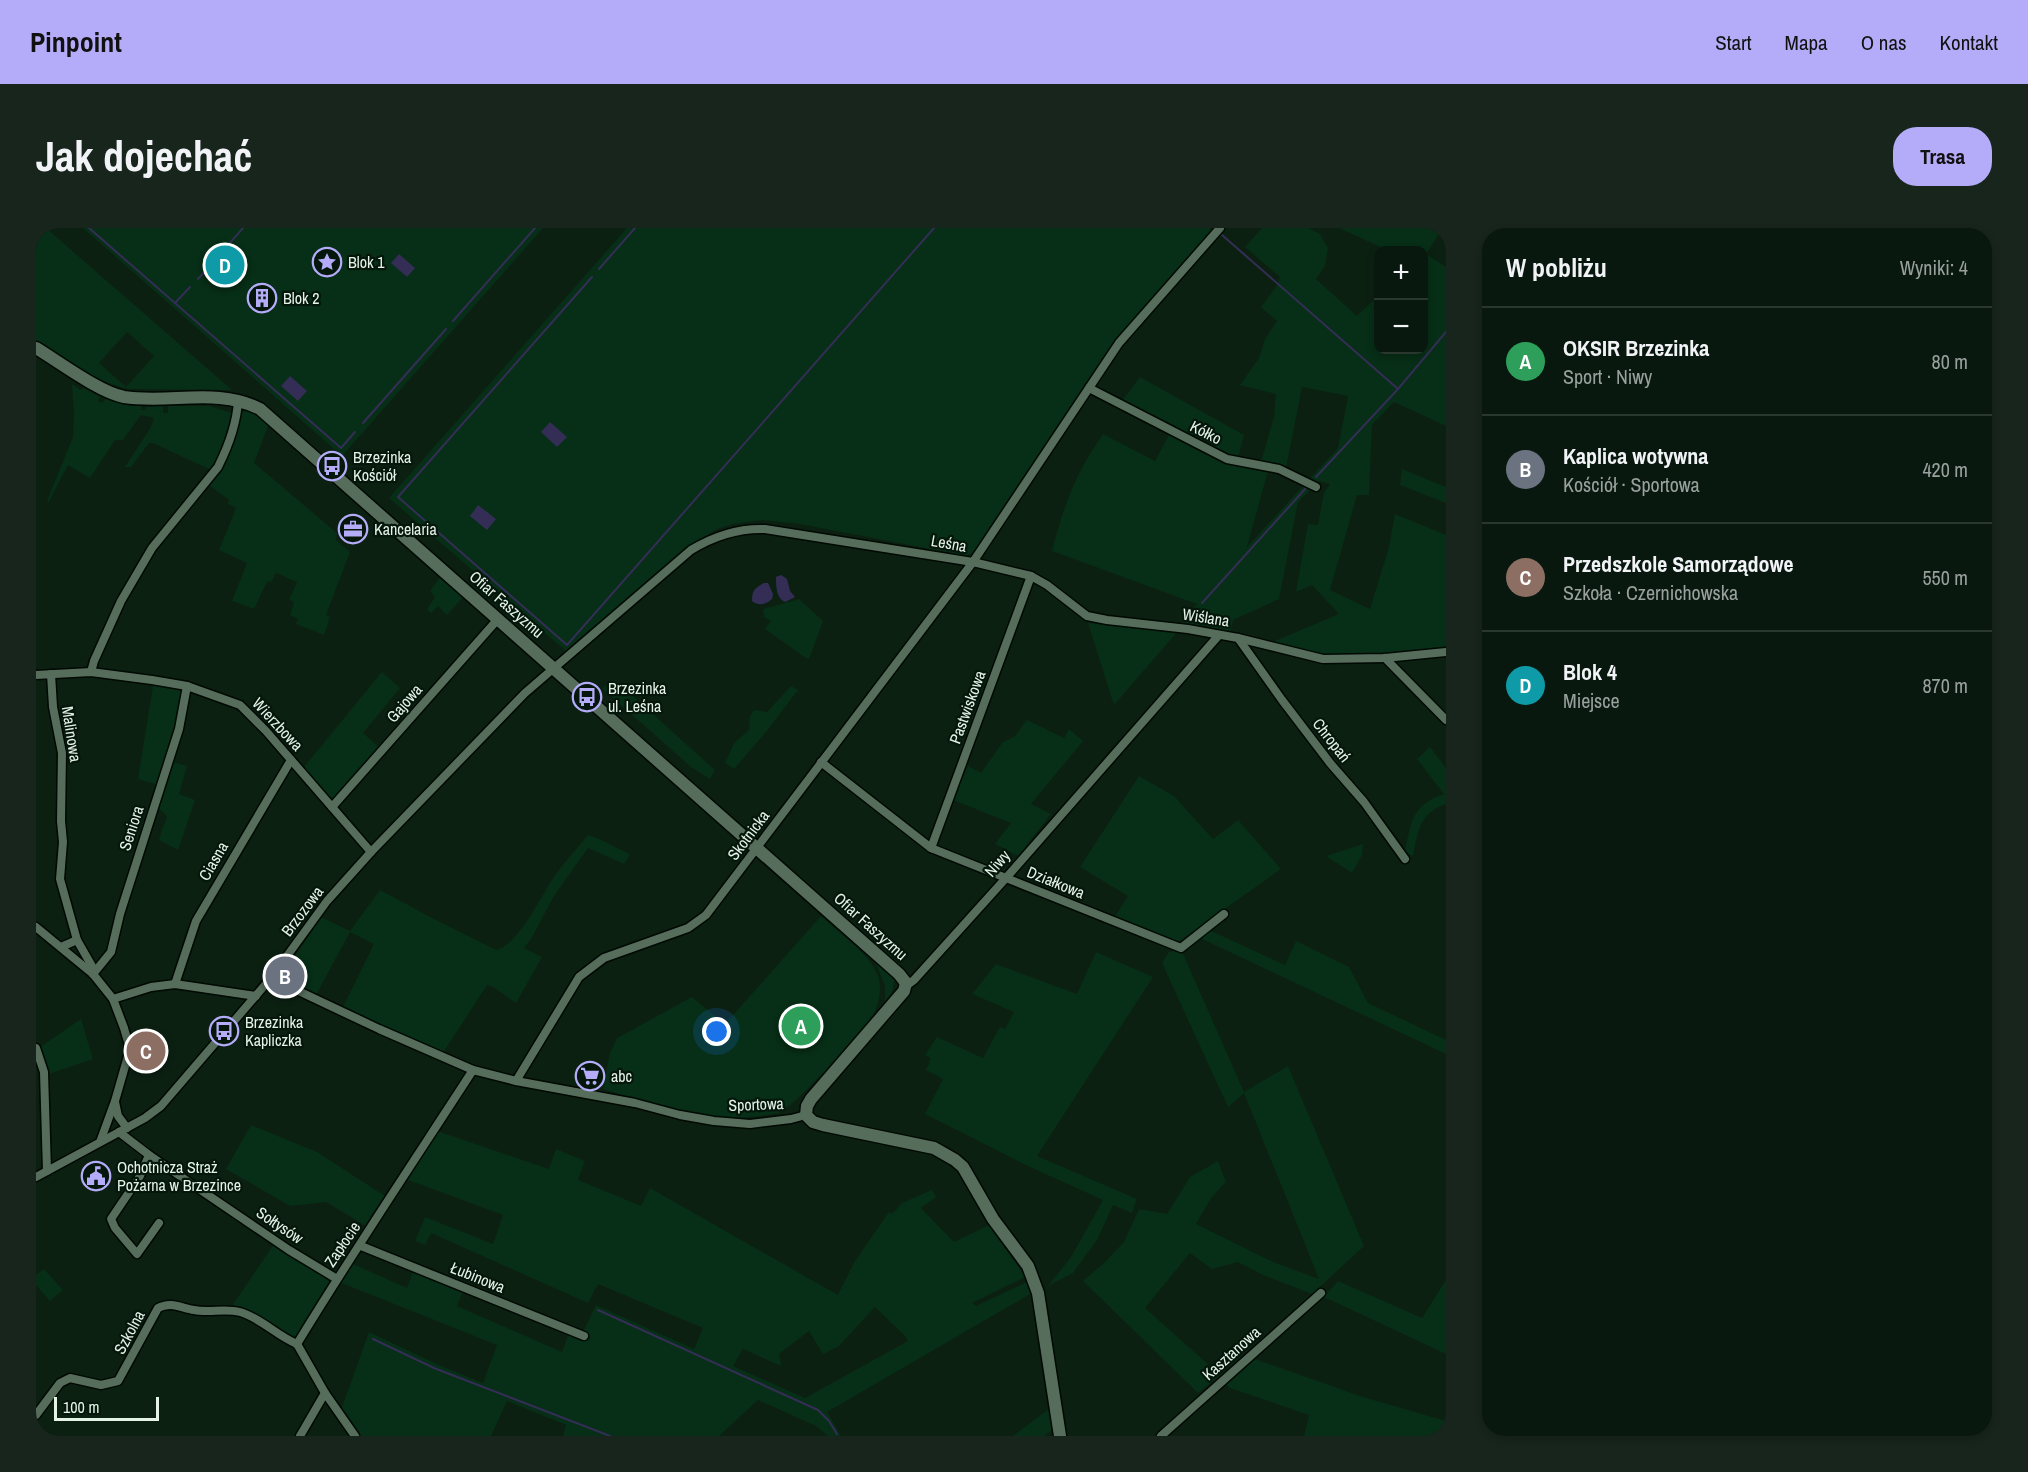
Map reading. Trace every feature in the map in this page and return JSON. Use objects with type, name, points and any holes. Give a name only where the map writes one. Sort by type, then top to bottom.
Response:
[{"type":"street","name":"Leśna","points":[[555,668],[691,550],[717,536],[730,532],[754,528],[786,531],[973,562],[1119,343],[1220,228]]},
{"type":"street","name":"Ofiar Faszyzmu","points":[[36,348],[108,391],[122,396],[170,399],[204,397],[237,400],[250,404],[269,416],[758,847],[899,974],[906,986]]},
{"type":"street","name":"Kółko","points":[[1089,388],[1227,459],[1280,469],[1316,487]]},
{"type":"street","points":[[91,672],[130,583],[152,548],[218,467],[224,456],[236,417],[237,400]]},
{"type":"street","name":"Wiślana","points":[[973,562],[1031,576],[1047,585],[1087,616],[1107,620],[1219,634],[1323,658],[1385,658],[1446,652]]},
{"type":"street","name":"Skotnicka","points":[[516,1081],[579,977],[604,958],[688,928],[706,915],[973,562]]},
{"type":"street","name":"Pastwiskowa","points":[[931,848],[1031,576]]},
{"type":"street","name":"Gajowa","points":[[332,807],[498,619]]},
{"type":"street","name":"Niwy","points":[[806,1115],[811,1099],[906,986],[1006,878],[1219,634]]},
{"type":"street","name":"Chropań","points":[[1238,638],[1282,700],[1330,763],[1364,802],[1405,859]]},
{"type":"street","points":[[1385,658],[1446,720]]},
{"type":"street","name":"Brzozowa","points":[[36,1177],[145,1118],[161,1106],[271,978],[327,901],[370,852],[525,693],[555,668]]},
{"type":"street","name":"Wierzbowa","points":[[36,675],[91,672],[188,686],[240,705],[267,731],[370,852]]},
{"type":"street","name":"Malinowa","points":[[51,674],[52,707],[62,753],[63,842],[60,879],[77,940],[93,968],[93,974]]},
{"type":"street","name":"Seniora","points":[[93,974],[111,952],[120,914],[179,729],[188,686]]},
{"type":"street","name":"Ciasna","points":[[175,984],[196,921],[291,760]]},
{"type":"street","name":"Działkowa","points":[[822,762],[931,848],[1181,948],[1224,914]]},
{"type":"street","points":[[36,927],[93,974],[113,999],[124,1028],[130,1049],[100,1142]]},
{"type":"street","points":[[61,947],[77,940]]},
{"type":"street","name":"Sportowa","points":[[271,978],[473,1070],[516,1081],[635,1102],[680,1115],[714,1121],[750,1124],[806,1115],[813,1122],[823,1125],[934,1148],[955,1160],[963,1167],[993,1219],[1028,1266],[1038,1293],[1060,1436]]},
{"type":"street","points":[[113,999],[152,987],[175,984],[256,996]]},
{"type":"street","points":[[36,1048],[44,1072],[47,1171]]},
{"type":"street","name":"Zapłocie","points":[[297,1344],[473,1070]]},
{"type":"street","points":[[115,1101],[123,1130]]},
{"type":"street","name":"Sołtysów","points":[[123,1130],[149,1155],[289,1250],[337,1279]]},
{"type":"street","points":[[46,1150],[62,1163]]},
{"type":"street","points":[[149,1155],[140,1176],[111,1219],[115,1228],[136,1254],[159,1223]]},
{"type":"street","name":"Łubinowa","points":[[360,1246],[584,1336]]},
{"type":"street","name":"Kasztanowa","points":[[1161,1436],[1321,1293]]},
{"type":"street","name":"Szkolna","points":[[36,1414],[60,1383],[70,1378],[101,1385],[118,1381],[158,1308],[164,1305],[170,1304],[206,1312],[224,1310],[239,1312],[251,1316],[297,1344]]},
{"type":"street","points":[[297,1344],[325,1393],[355,1436]]},
{"type":"street","points":[[300,1436],[325,1393]]},
{"type":"green space","points":[[36,228],[46,228],[232,390],[130,389],[117,386],[82,370],[36,341]],"holes":[[[127,332],[154,356],[126,387],[99,363]]]},
{"type":"green space","points":[[83,228],[543,228],[342,456]]},
{"type":"green space","points":[[627,228],[1209,228],[1212,231],[1119,335],[975,551],[967,556],[800,524],[761,520],[733,524],[717,529],[683,550],[567,652],[389,498]]},
{"type":"green space","points":[[1262,228],[1308,228],[1320,234],[1328,248],[1325,266],[1316,279],[1357,316],[1374,300],[1374,354],[1428,354],[1428,255],[1446,267],[1446,426],[1394,402],[1372,425],[1369,495],[1357,495],[1330,590],[1370,609],[1389,547],[1395,514],[1446,535],[1446,649],[1382,655],[1323,654],[1270,643],[1339,614],[1312,585],[1296,592],[1308,524],[1318,525],[1324,493],[1330,484],[1319,481],[1298,502],[1279,599],[1233,620],[1230,633],[1181,625],[1197,604],[1052,551],[1072,490],[1103,434],[1155,461],[1170,433],[1225,461],[1268,471],[1247,547],[1338,448],[1348,396],[1302,387],[1286,468],[1261,462],[1274,417],[1276,394],[1240,385],[1259,358],[1265,339],[1277,321],[1261,307],[1276,287],[1280,277],[1245,247]]},
{"type":"green space","points":[[1339,228],[1435,228],[1441,231],[1428,251],[1428,246],[1378,246]]},
{"type":"green space","points":[[1140,377],[1244,435],[1238,458],[1226,456],[1122,401]]},
{"type":"green space","points":[[72,384],[100,397],[98,401],[102,403],[106,398],[130,406],[141,406],[141,410],[146,410],[146,407],[163,406],[163,413],[168,413],[168,406],[209,406],[232,413],[213,471],[153,443],[149,443],[131,467],[125,467],[151,427],[154,418],[141,415],[123,440],[115,440],[90,478],[68,465],[48,503],[73,437]]},
{"type":"green space","points":[[246,410],[269,423],[254,463],[337,533],[336,540],[350,552],[326,615],[330,617],[324,635],[296,624],[298,619],[290,615],[294,602],[289,600],[297,582],[276,573],[272,581],[267,582],[254,609],[232,601],[247,563],[219,550],[236,508],[228,504],[229,500],[209,485],[238,416]]},
{"type":"green space","points":[[1402,469],[1446,487],[1446,503],[1400,485]]},
{"type":"green space","points":[[441,576],[464,596],[447,615],[438,606],[431,613],[427,609],[435,597],[430,591]]},
{"type":"green space","points":[[799,599],[823,621],[809,659],[765,629],[771,621],[764,617],[763,609]]},
{"type":"green space","points":[[1088,623],[1177,632],[1114,705]]},
{"type":"green space","points":[[382,672],[400,688],[363,733],[380,748],[333,801],[304,767]]},
{"type":"green space","points":[[615,680],[715,770],[710,779],[691,767],[602,688]]},
{"type":"green space","points":[[153,686],[181,688],[183,693],[177,726],[158,785],[138,779]]},
{"type":"green space","points":[[791,686],[798,690],[767,731],[734,769],[725,763],[734,743],[749,730],[750,716],[754,710],[767,712]]},
{"type":"green space","points":[[1027,720],[1064,738],[1069,729],[1083,741],[1031,804],[1051,814],[1018,856],[995,844],[1011,823],[953,800],[968,766],[981,773],[1002,743],[1015,736]]},
{"type":"green space","points":[[1430,747],[1446,768],[1446,804],[1430,813],[1421,824],[1413,856],[1405,852],[1415,816],[1425,803],[1444,794],[1417,759]]},
{"type":"green space","points":[[172,762],[187,766],[179,794],[195,800],[178,850],[159,840],[167,816],[156,805]]},
{"type":"green space","points":[[1139,776],[1174,796],[1213,839],[1238,820],[1281,869],[1178,942],[1114,918],[1128,896],[1080,867]]},
{"type":"green space","points":[[588,835],[630,854],[624,864],[588,848],[554,896],[524,948],[542,957],[516,1003],[487,985],[443,1053],[343,1007],[374,944],[350,932],[316,995],[290,982],[287,968],[321,917],[350,931],[380,890],[496,950],[513,939],[528,920],[556,874]]},
{"type":"green space","points":[[1363,844],[1362,855],[1352,873],[1326,856]]},
{"type":"green space","points":[[821,916],[855,945],[870,962],[879,979],[879,999],[871,1018],[854,1039],[811,1086],[786,1109],[778,1113],[755,1116],[711,1116],[668,1108],[603,1089],[610,1053],[617,1038],[692,997],[725,1024]]},
{"type":"green space","points":[[1209,930],[1285,965],[1296,941],[1349,967],[1368,1003],[1446,1040],[1446,1054],[1200,938]]},
{"type":"green space","points":[[1181,949],[1244,1092],[1288,1066],[1364,1246],[1312,1294],[1263,1275],[1238,1262],[1212,1269],[1190,1253],[1145,1308],[1220,1375],[1198,1393],[1083,1281],[1124,1242],[1139,1209],[1167,1214],[1190,1177],[1218,1161],[1226,1182],[1211,1198],[1196,1224],[1273,1262],[1319,1279],[1244,1093],[1228,1107],[1162,963],[1169,952]]},
{"type":"green space","points":[[1096,952],[1153,977],[1037,1156],[1137,1199],[1132,1213],[1113,1205],[1097,1240],[1073,1273],[1048,1286],[1071,1257],[1103,1200],[1030,1167],[925,1114],[943,1079],[926,1070],[931,1058],[925,1055],[937,1037],[983,1058],[1000,1027],[1005,1029],[1014,1012],[972,994],[996,964],[1077,994]]},
{"type":"green space","points":[[875,961],[895,978],[892,992],[885,1002],[885,986]]},
{"type":"green space","points":[[81,1019],[93,1059],[46,1075],[39,1048]]},
{"type":"green space","points":[[251,1125],[317,1152],[385,1196],[366,1226],[326,1202],[290,1206],[226,1169]]},
{"type":"green space","points":[[437,1131],[549,1169],[556,1149],[585,1161],[578,1180],[641,1206],[650,1188],[838,1295],[855,1261],[889,1212],[892,1214],[902,1203],[932,1190],[936,1197],[921,1208],[954,1242],[989,1225],[1024,1275],[1023,1278],[972,1303],[976,1306],[1027,1282],[1030,1294],[827,1412],[841,1436],[828,1436],[816,1426],[758,1400],[719,1436],[563,1436],[566,1425],[507,1401],[491,1436],[359,1436],[341,1410],[369,1332],[483,1383],[497,1345],[339,1282],[353,1264],[407,1288],[414,1270],[463,1291],[457,1306],[562,1352],[568,1335],[579,1340],[591,1339],[583,1332],[596,1305],[694,1349],[703,1328],[598,1284],[588,1303],[431,1233],[425,1245],[415,1241],[425,1217],[493,1244],[503,1215],[408,1180]],"holes":[[[875,1307],[908,1341],[805,1398],[733,1366],[743,1349],[781,1366],[779,1354],[809,1331],[823,1354],[839,1346]]]},
{"type":"green space","points":[[274,1244],[329,1282],[295,1337],[291,1337],[259,1317],[232,1306]]},
{"type":"green space","points":[[44,1269],[63,1290],[50,1301],[36,1285],[36,1275]]},
{"type":"green space","points":[[1446,1280],[1446,1354],[1324,1297],[1338,1281],[1422,1318]]},
{"type":"green space","points":[[1252,1358],[1363,1397],[1446,1421],[1446,1436],[1304,1436],[1309,1415],[1230,1388],[1224,1383]]},
{"type":"green space","points":[[1050,1408],[1054,1429],[1044,1436],[1013,1436]]},
{"type":"shaded area","points":[[399,254],[415,268],[407,277],[391,263]]},
{"type":"shaded area","points":[[290,376],[307,391],[298,401],[281,386]]},
{"type":"shaded area","points":[[550,422],[567,437],[557,447],[541,432]]},
{"type":"shaded area","points":[[478,505],[496,519],[487,530],[470,516]]},
{"type":"shaded area","points":[[781,575],[787,579],[790,591],[795,597],[785,602],[778,595],[776,588],[776,577]]},
{"type":"shaded area","points":[[764,583],[768,583],[773,594],[772,599],[764,604],[757,604],[752,601],[753,592]]},
{"type":"waterway","points":[[89,228],[341,448],[355,432]]},
{"type":"waterway","points":[[198,279],[243,228]]},
{"type":"waterway","points":[[453,321],[535,228]]},
{"type":"waterway","points":[[599,269],[635,228]]},
{"type":"waterway","points":[[592,277],[398,497],[567,645],[934,228]]},
{"type":"waterway","points":[[1222,235],[1398,389]]},
{"type":"waterway","points":[[175,303],[190,287]]},
{"type":"waterway","points":[[363,423],[446,329]]},
{"type":"waterway","points":[[1316,477],[1398,389],[1446,332]]},
{"type":"waterway","points":[[1202,603],[1306,488]]},
{"type":"waterway","points":[[598,1310],[818,1410],[837,1434]]},
{"type":"waterway","points":[[373,1339],[434,1368],[610,1436]]},
{"type":"place","name":"Blok 1","points":[[327,262]]},
{"type":"place","name":"Blok 4","points":[[225,265]]},
{"type":"place","name":"Blok 2","points":[[262,298]]},
{"type":"place","name":"Brzezinka Kościół","points":[[332,466]]},
{"type":"place","name":"Kancelaria","points":[[353,529]]},
{"type":"place","name":"Brzezinka ul. Leśna","points":[[587,697]]},
{"type":"place","name":"Kaplica wotywna","points":[[285,976]]},
{"type":"place","name":"OKSIR Brzezinka","points":[[801,1026]]},
{"type":"place","name":"Brzezinka Kapliczka","points":[[224,1031]]},
{"type":"place","name":"Przedszkole Samorządowe","points":[[146,1051]]},
{"type":"place","name":"abc","points":[[590,1076]]},
{"type":"place","name":"Ochotnicza Straż Pożarna w Brzezince","points":[[96,1176]]}]
